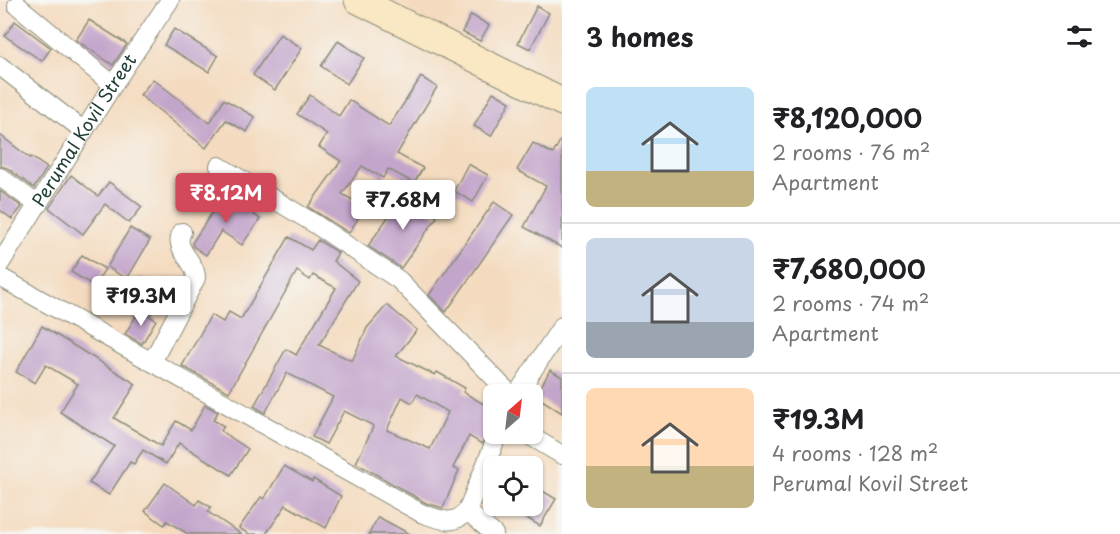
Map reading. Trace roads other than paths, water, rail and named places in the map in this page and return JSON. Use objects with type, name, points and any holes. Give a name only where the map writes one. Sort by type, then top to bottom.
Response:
[{"type":"street","name":"Perumal Kovil Street","points":[[2,256],[38,205],[113,85],[170,0]]},
{"type":"street","points":[[358,0],[562,102]]},
{"type":"street","points":[[17,5],[113,85]]},
{"type":"street","points":[[0,66],[84,131]]},
{"type":"street","points":[[219,166],[315,224],[399,280],[500,384]]},
{"type":"street","points":[[0,177],[38,205]]},
{"type":"street","points":[[152,362],[196,278],[194,265],[179,244],[178,238],[182,232]]},
{"type":"street","points":[[0,277],[421,513],[440,520],[453,521],[461,518],[467,511],[494,444]]},
{"type":"street","points":[[524,384],[562,326]]},
{"type":"street","points":[[543,444],[562,455]]},
{"type":"street","points":[[467,511],[494,534]]}]
